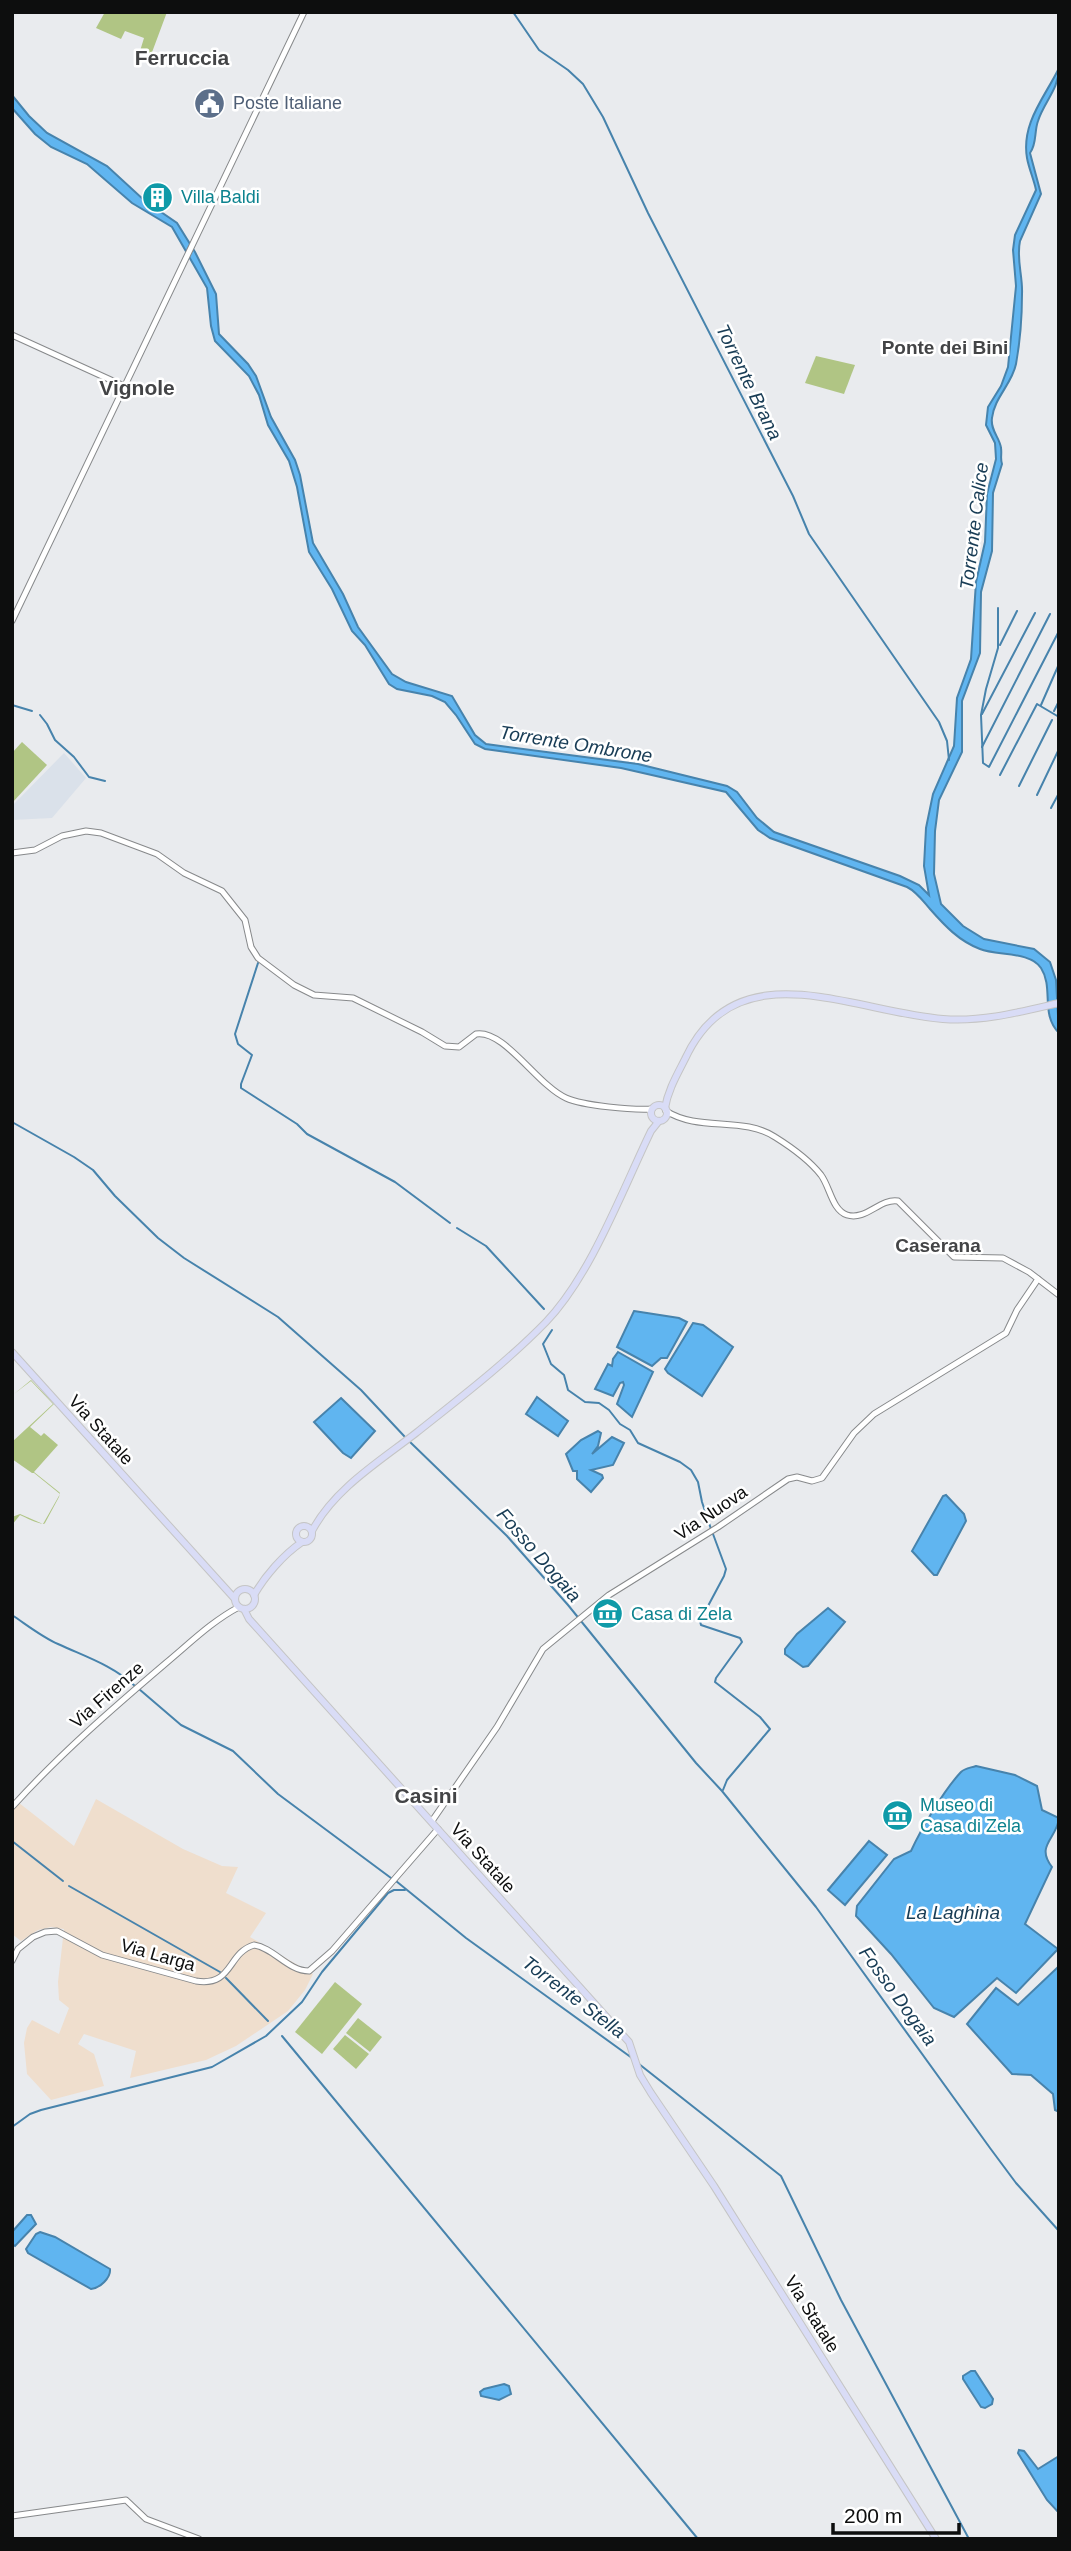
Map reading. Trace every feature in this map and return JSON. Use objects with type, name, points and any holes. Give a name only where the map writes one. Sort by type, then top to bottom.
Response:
[{"type":"main road","points":[[224,1590],[251,1592],[261,1584],[299,1539],[299,1528],[309,1528],[359,1478],[515,1351],[561,1306],[587,1264],[691,1044],[705,1026],[729,1006],[751,997],[775,993],[798,994],[955,1020],[989,1018],[1059,1003]]},
{"type":"main road","name":"Via Statale","points":[[12,1352],[627,2039],[639,2071],[936,2539]]},
{"type":"main road","points":[[299,1539],[311,1539],[309,1528]]},
{"type":"main road","points":[[238,1591],[240,1605],[254,1603],[251,1592]]},
{"type":"street","points":[[12,621],[304,12]]},
{"type":"street","points":[[12,335],[124,386]]},
{"type":"street","points":[[12,853],[35,850],[62,836],[86,831],[101,833],[157,854],[184,873],[222,891],[245,920],[251,947],[258,958],[306,992],[353,998],[445,1046],[459,1047],[476,1034],[494,1036],[510,1048],[543,1084],[565,1098],[581,1103],[643,1110],[704,1123],[768,1132],[816,1169],[824,1179],[837,1207],[846,1214],[860,1215],[888,1201],[896,1200],[954,1257],[1003,1258],[1059,1295]]},
{"type":"street","name":"Via Nuova","points":[[432,1821],[497,1727],[543,1649],[563,1631],[576,1624],[609,1595],[712,1531],[788,1479],[797,1477],[812,1481],[822,1478],[854,1433],[874,1414],[1006,1333],[1017,1310],[1038,1279]]},
{"type":"street","name":"Via Firenze","points":[[12,1807],[49,1765],[129,1694],[240,1605]]},
{"type":"street","name":"Via Larga","points":[[22,1945],[40,1933],[57,1931],[102,1955],[190,1980],[207,1982],[221,1977],[229,1970],[239,1952],[254,1945],[267,1949],[306,1971],[314,1968],[332,1951],[439,1829]]},
{"type":"street","points":[[12,1944],[22,1945],[12,1961]]},
{"type":"street","points":[[12,2516],[126,2500],[146,2518],[199,2539]]},
{"type":"shaded area","points":[[64,753],[86,778],[52,818],[12,820],[12,806]]},
{"type":"shaded area","points":[[14,1799],[74,1846],[96,1799],[183,1849],[222,1866],[238,1867],[226,1893],[266,1913],[250,1937],[313,1974],[305,1990],[288,2011],[236,2046],[206,2060],[130,2078],[136,2051],[84,2034],[78,2044],[94,2054],[104,2086],[51,2100],[27,2074],[24,2043],[32,2020],[59,2034],[69,2008],[59,2000],[58,1982],[64,1929],[51,1927],[38,1930],[21,1941],[12,1934]]},
{"type":"green space","points":[[105,12],[167,12],[151,55],[140,51],[144,38],[125,31],[121,39],[96,28]]},
{"type":"green space","points":[[816,356],[855,365],[844,394],[805,383]]},
{"type":"green space","points":[[22,742],[47,765],[12,803],[12,753]]},
{"type":"green space","points":[[31,1380],[54,1404],[30,1427],[41,1436],[44,1433],[58,1445],[34,1472],[60,1494],[12,1459],[12,1442],[53,1404],[31,1381],[14,1394]]},
{"type":"green space","points":[[20,1514],[42,1524],[20,1515],[12,1525],[12,1517]]},
{"type":"green space","points":[[335,1982],[362,2004],[322,2054],[295,2032]]},
{"type":"green space","points":[[358,2018],[382,2037],[370,2052],[346,2033]]},
{"type":"green space","points":[[345,2035],[369,2054],[356,2069],[333,2049]]},
{"type":"water","points":[[1059,68],[1057,82],[1038,121],[1034,146],[1030,153],[1041,194],[1020,241],[1022,303],[1016,364],[992,418],[992,426],[1000,444],[1002,464],[993,493],[992,551],[981,592],[980,653],[962,701],[962,752],[939,800],[934,874],[941,904],[963,926],[984,939],[1034,949],[1050,962],[1056,980],[1059,1033],[1050,1018],[1045,976],[1036,963],[1021,956],[980,949],[965,942],[907,887],[770,838],[758,830],[726,792],[621,768],[485,749],[475,744],[445,702],[432,696],[397,689],[389,684],[365,645],[352,631],[332,589],[309,552],[297,487],[289,461],[268,425],[259,395],[249,376],[215,341],[207,288],[172,227],[132,203],[87,164],[51,147],[35,134],[12,108],[12,95],[47,133],[107,166],[145,201],[177,223],[216,294],[219,334],[256,376],[271,417],[295,460],[313,543],[343,594],[358,627],[392,674],[406,682],[452,696],[475,735],[486,744],[638,764],[727,786],[737,792],[757,818],[774,832],[900,876],[919,885],[929,895],[924,866],[926,828],[933,794],[954,746],[957,698],[971,659],[976,582],[985,542],[987,494],[996,459],[995,443],[986,425],[988,407],[1001,386],[1008,367],[1016,286],[1013,250],[1015,235],[1036,190],[1026,145],[1031,122]]},
{"type":"water","points":[[634,1311],[679,1318],[687,1322],[667,1358],[661,1358],[652,1366],[617,1347]]},
{"type":"water","points":[[693,1323],[703,1325],[733,1347],[702,1396],[665,1369]]},
{"type":"water","points":[[618,1352],[653,1372],[632,1417],[617,1404],[623,1382],[613,1396],[595,1389],[608,1364],[612,1366]]},
{"type":"water","points":[[537,1397],[568,1421],[558,1436],[526,1414]]},
{"type":"water","points":[[341,1398],[375,1431],[351,1458],[314,1422]]},
{"type":"water","points":[[598,1431],[601,1433],[598,1446],[592,1454],[612,1437],[624,1443],[613,1465],[591,1470],[603,1478],[591,1492],[577,1479],[577,1471],[573,1471],[566,1454],[581,1440]]},
{"type":"water","points":[[946,1495],[964,1514],[966,1521],[937,1575],[934,1575],[912,1551]]},
{"type":"water","points":[[828,1608],[845,1622],[808,1666],[803,1667],[785,1654],[785,1649],[797,1634]]},
{"type":"water","name":"La Laghina","points":[[976,1766],[1015,1775],[1037,1786],[1042,1810],[1059,1818],[1046,1847],[1047,1859],[1052,1867],[1025,1924],[1058,1949],[1016,1993],[997,1978],[954,2017],[934,2008],[891,1954],[856,1916],[857,1906],[894,1859],[911,1851],[933,1810],[954,1780],[966,1769]]},
{"type":"water","points":[[869,1841],[887,1855],[845,1905],[828,1890]]},
{"type":"water","points":[[1059,1966],[1059,2112],[1055,2110],[1053,2094],[1031,2075],[1012,2074],[967,2024],[996,1988],[1018,2005]]},
{"type":"water","points":[[27,2215],[31,2215],[36,2224],[15,2246],[12,2244],[12,2232]]},
{"type":"water","points":[[40,2232],[55,2237],[110,2269],[107,2279],[91,2289],[28,2253],[26,2249]]},
{"type":"water","points":[[975,2371],[993,2399],[992,2404],[985,2408],[981,2407],[963,2379],[963,2376]]},
{"type":"water","points":[[504,2384],[509,2386],[511,2394],[499,2400],[481,2396],[480,2392],[484,2389]]},
{"type":"water","points":[[1019,2450],[1024,2451],[1038,2469],[1059,2456],[1059,2513],[1047,2500],[1018,2453]]},
{"type":"waterway","name":"Torrente Brana","points":[[513,12],[539,50],[583,84],[603,117],[648,213],[793,496],[809,534],[939,722],[947,741],[949,760]]},
{"type":"waterway","points":[[998,608],[998,648],[981,715],[983,763],[989,767],[1059,631]]},
{"type":"waterway","points":[[1000,645],[1017,611]]},
{"type":"waterway","points":[[982,714],[1035,613]]},
{"type":"waterway","points":[[982,747],[1050,614]]},
{"type":"waterway","points":[[1041,705],[1059,664]]},
{"type":"waterway","points":[[1054,711],[1059,701]]},
{"type":"waterway","points":[[1000,775],[1037,704],[1059,717]]},
{"type":"waterway","points":[[12,705],[32,711]]},
{"type":"waterway","points":[[40,715],[55,740],[74,757],[89,777],[105,781]]},
{"type":"waterway","points":[[1019,786],[1052,720]]},
{"type":"waterway","points":[[1037,795],[1059,749]]},
{"type":"waterway","points":[[1051,808],[1059,793]]},
{"type":"waterway","points":[[258,963],[235,1034],[238,1044],[252,1055],[241,1088],[297,1124],[307,1134],[395,1182],[450,1223]]},
{"type":"waterway","name":"Fosso Dogaia","points":[[12,1122],[93,1170],[158,1238],[184,1258],[278,1317],[361,1390],[405,1437]]},
{"type":"waterway","points":[[457,1228],[486,1246],[544,1309]]},
{"type":"waterway","points":[[552,1330],[543,1344],[551,1364],[564,1375],[568,1390],[585,1402],[599,1403],[609,1410],[620,1424],[630,1430],[638,1443],[680,1462],[691,1470],[698,1482],[711,1529]]},
{"type":"waterway","name":"Fosso Dogaia","points":[[409,1441],[507,1536],[568,1605],[696,1763],[722,1791],[816,1907],[1016,2183],[1059,2231]]},
{"type":"waterway","points":[[713,1534],[726,1569],[700,1621],[701,1625],[740,1638],[742,1642],[715,1682],[760,1717],[770,1729],[727,1780],[723,1790]]},
{"type":"waterway","name":"Torrente Stella","points":[[12,1615],[52,1641],[108,1667],[135,1686]]},
{"type":"waterway","name":"Torrente Stella","points":[[139,1689],[181,1725],[233,1751],[278,1794],[391,1878]]},
{"type":"waterway","points":[[12,1841],[63,1881]]},
{"type":"waterway","name":"Torrente Stella","points":[[396,1881],[466,1938],[632,2058]]},
{"type":"waterway","points":[[69,1886],[220,1972]]},
{"type":"waterway","points":[[12,2127],[30,2114],[41,2110],[212,2067],[266,2036],[302,2002],[322,1972],[388,1893],[405,1890]]},
{"type":"waterway","points":[[226,1978],[268,2021]]},
{"type":"waterway","points":[[282,2036],[698,2539]]},
{"type":"waterway","name":"Torrente Stella","points":[[639,2064],[781,2176],[841,2300],[969,2539]]},
{"type":"place","name":"Poste Italiane","points":[[210,103]]},
{"type":"place","name":"Villa Baldi","points":[[158,197]]},
{"type":"place","name":"Casa di Zela","points":[[608,1614]]},
{"type":"place","name":"Museo di Casa di Zela","points":[[897,1815]]},
{"type":"district","name":"Ferruccia","points":[[182,57]]},
{"type":"district","name":"Ponte dei Bini","points":[[945,347]]},
{"type":"district","name":"Vignole","points":[[137,387]]},
{"type":"district","name":"Caserana","points":[[938,1245]]},
{"type":"district","name":"Casini","points":[[426,1795]]},
{"type":"water label","name":"Torrente Calice","points":[[974,526]]},
{"type":"water label","name":"Torrente Ombrone","points":[[576,744]]}]
